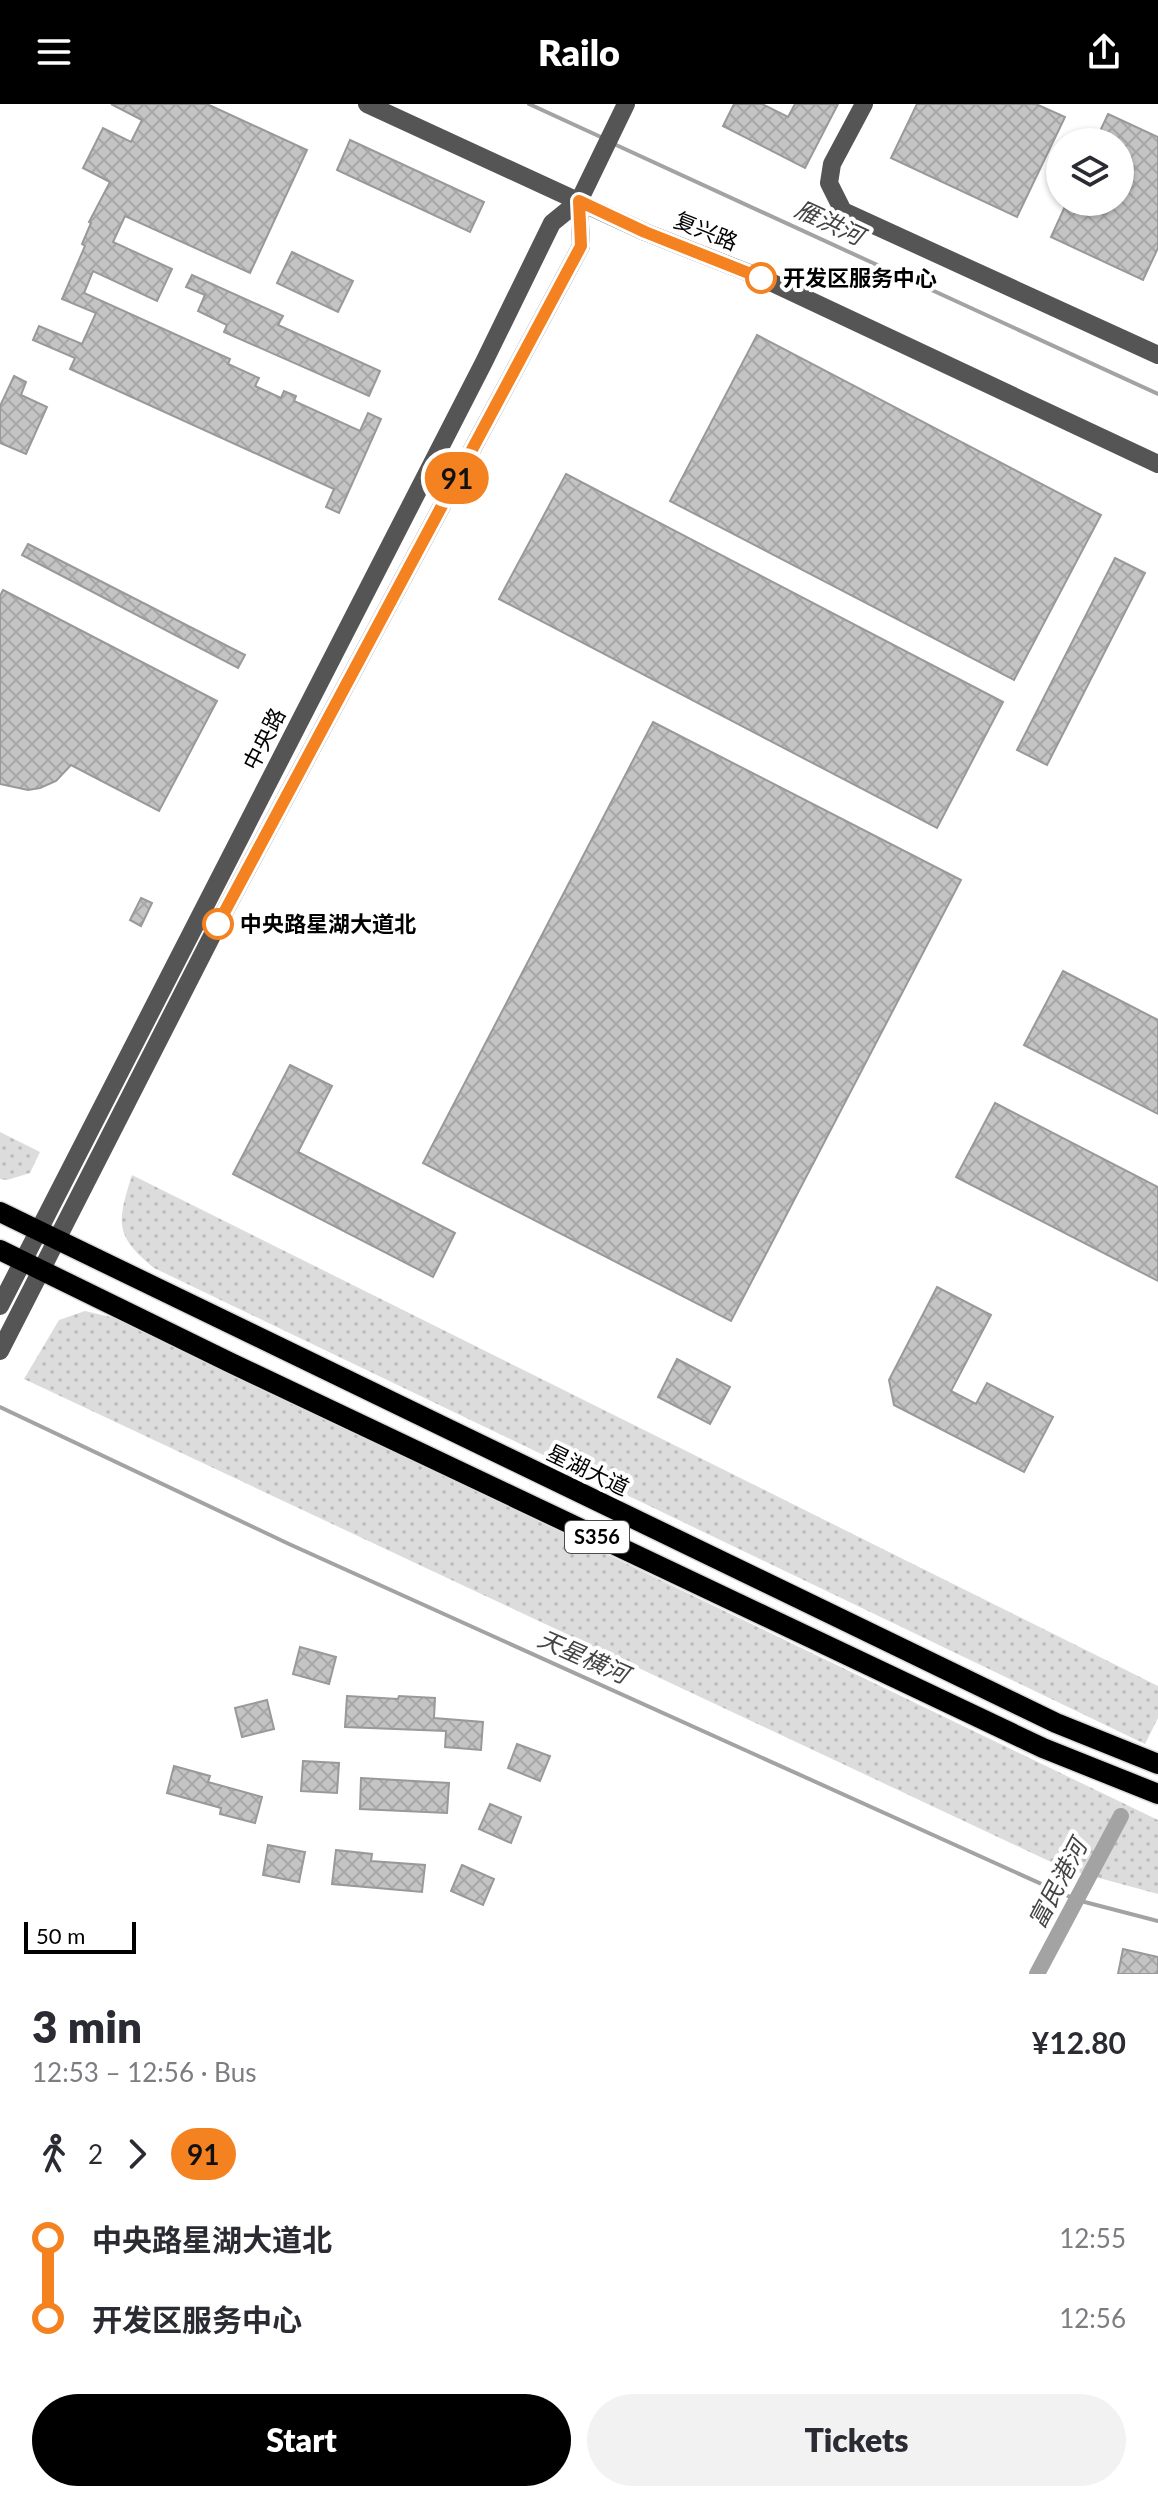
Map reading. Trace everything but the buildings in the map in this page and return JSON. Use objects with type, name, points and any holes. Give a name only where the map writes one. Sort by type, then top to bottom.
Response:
[{"type":"main road","name":"星湖大道","points":[[0,1212],[1056,1723],[1158,1764]]},
{"type":"main road","points":[[0,1250],[32,1266]]},
{"type":"main road","name":"S356","points":[[32,1266],[1043,1748],[1158,1794]]},
{"type":"street","name":"复兴路","points":[[367,104],[645,232],[764,279],[1158,464]]},
{"type":"street","points":[[49,1235],[581,246],[579,201],[626,104]]},
{"type":"street","points":[[864,104],[832,164],[829,183],[843,211],[1158,355]]},
{"type":"street","name":"中央路","points":[[0,1351],[32,1266],[202,908],[477,377],[552,223],[579,201]]},
{"type":"street","name":"中央路","points":[[0,1306],[32,1266]]},
{"type":"shaded area","points":[[0,1132],[40,1152],[30,1173],[0,1179]]},
{"type":"shaded area","points":[[132,1175],[1158,1686],[1158,1718],[1145,1744],[154,1268],[132,1247],[122,1227],[123,1205]]},
{"type":"shaded area","points":[[85,1311],[119,1319],[1158,1820],[1158,1894],[1066,1869],[24,1379],[59,1320]]},
{"type":"waterway","name":"雁洪河","points":[[529,104],[603,138]]},
{"type":"waterway","name":"雁洪河","points":[[614,144],[1158,394]]},
{"type":"waterway","name":"天星横河","points":[[0,1407],[289,1544],[1077,1900],[1158,1921]]},
{"type":"waterway","name":"富民港河","points":[[1037,1974],[1121,1816]]},
{"type":"bus line","name":"91","points":[[218,924],[581,246],[579,201],[645,232],[761,278]]},
{"type":"place","name":"开发区服务中心","points":[[761,278]]},
{"type":"place","name":"中央路星湖大道北","points":[[218,924]]}]
